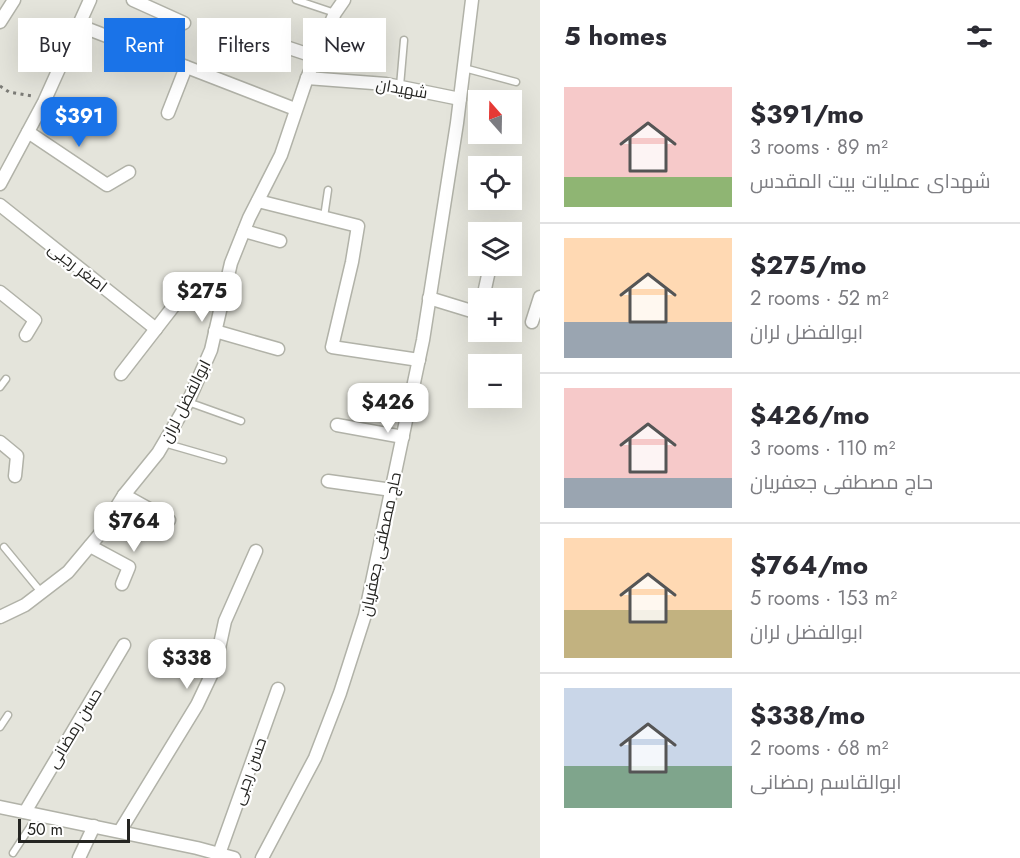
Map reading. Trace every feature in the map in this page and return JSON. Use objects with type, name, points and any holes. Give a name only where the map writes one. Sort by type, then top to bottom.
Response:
[{"type":"street","points":[[0,22],[14,0]]},
{"type":"street","points":[[81,18],[90,0]]},
{"type":"street","points":[[133,0],[173,18]]},
{"type":"street","name":"ابوالفضل لران","points":[[333,18],[344,0]]},
{"type":"street","name":"حاج مصطفی جعفریان","points":[[262,858],[315,758],[340,693],[365,615],[419,360],[460,99],[472,0]]},
{"type":"street","points":[[92,30],[296,109]]},
{"type":"street","points":[[168,113],[186,67]]},
{"type":"street","points":[[0,184],[44,102],[57,72]]},
{"type":"street","name":"ابوالفضل لران","points":[[0,617],[25,605],[68,572],[90,546],[124,495],[164,442],[188,402],[211,350],[231,263],[280,155],[310,72]]},
{"type":"street","name":"شهیدان","points":[[308,78],[400,87],[460,99]]},
{"type":"street","points":[[28,132],[107,184],[129,172]]},
{"type":"street","points":[[258,201],[358,226],[332,347],[419,360]]},
{"type":"street","name":"اصغر رجبی","points":[[0,205],[156,329]]},
{"type":"street","points":[[244,231],[280,241]]},
{"type":"street","points":[[0,292],[35,320],[26,335]]},
{"type":"street","points":[[532,322],[540,297]]},
{"type":"street","points":[[429,298],[468,310]]},
{"type":"street","points":[[121,374],[176,303]]},
{"type":"street","points":[[215,331],[278,349]]},
{"type":"street","points":[[337,425],[403,437]]},
{"type":"street","points":[[2,448],[17,456],[15,476]]},
{"type":"street","points":[[328,481],[392,490]]},
{"type":"street","points":[[124,495],[169,520]]},
{"type":"street","points":[[90,546],[129,567],[122,584]]},
{"type":"street","points":[[120,831],[197,705],[215,667],[225,621],[256,551]]},
{"type":"street","name":"حسن رمضانی","points":[[25,812],[124,645]]},
{"type":"street","name":"حسن رجبی","points":[[219,854],[279,689]]},
{"type":"street","points":[[0,807],[120,831],[234,858]]},
{"type":"street","points":[[79,858],[94,826]]},
{"type":"lane","points":[[296,0],[335,13]]},
{"type":"lane","points":[[400,87],[404,40]]},
{"type":"lane","points":[[464,68],[516,82]]},
{"type":"lane","points":[[324,218],[328,190]]},
{"type":"lane","points":[[0,387],[6,379]]},
{"type":"lane","points":[[188,402],[241,421]]},
{"type":"lane","points":[[164,442],[223,460]]},
{"type":"lane","points":[[4,547],[42,592]]},
{"type":"lane","points":[[0,727],[8,715]]},
{"type":"lane","points":[[13,853],[38,814]]},
{"type":"path","points":[[0,86],[9,92],[29,94],[44,102]]}]
